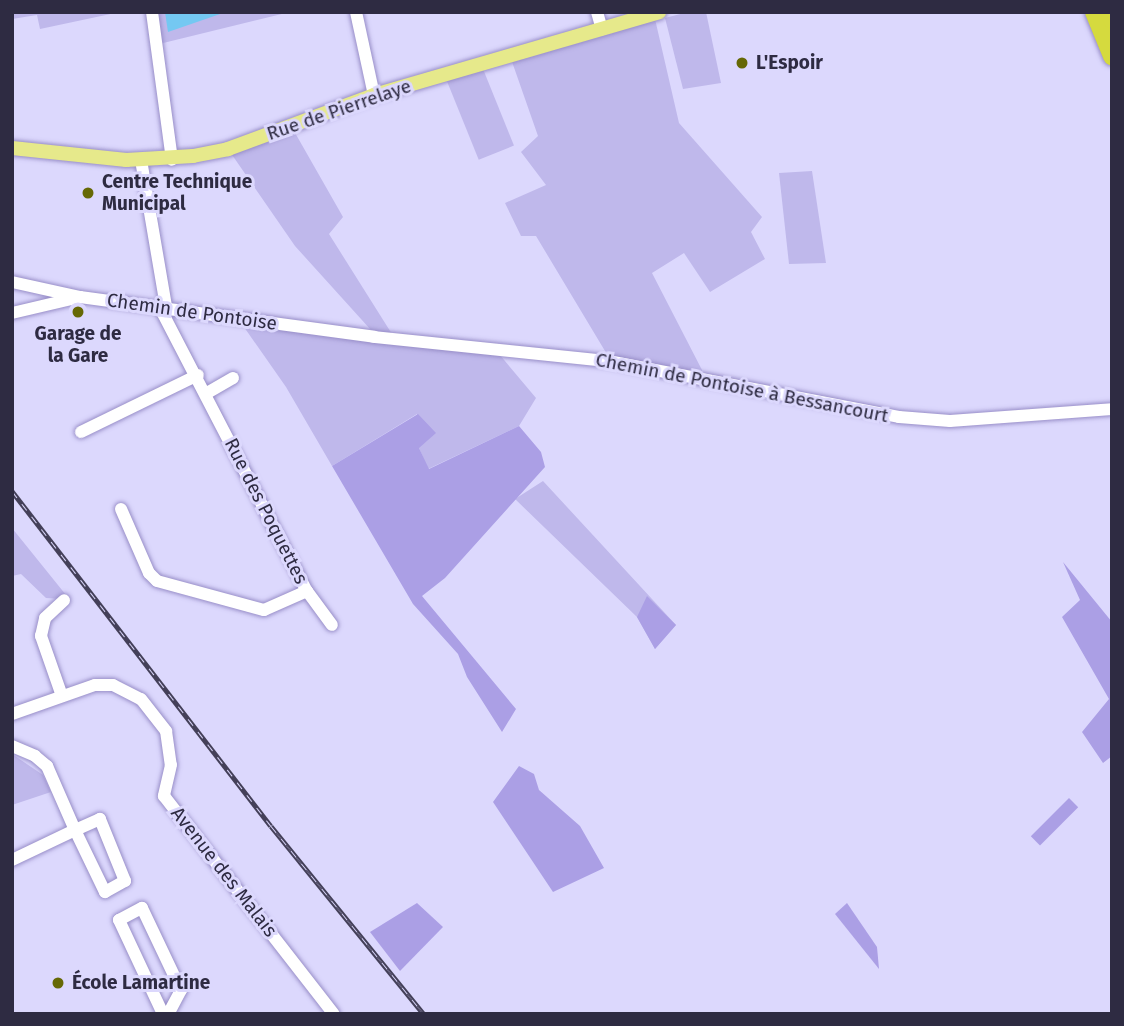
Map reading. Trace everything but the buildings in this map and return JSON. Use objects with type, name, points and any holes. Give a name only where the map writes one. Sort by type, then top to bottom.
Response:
[{"type":"highway","points":[[1094,12],[1112,56]]},
{"type":"highway","points":[[1109,12],[1112,19]]},
{"type":"main road","name":"Rue de Pierrelaye","points":[[12,148],[141,160],[172,160],[228,149],[374,95],[659,12]]},
{"type":"street","points":[[152,12],[172,160]]},
{"type":"street","points":[[355,12],[374,95]]},
{"type":"street","points":[[597,12],[601,29]]},
{"type":"street","name":"Rue des Poquettes","points":[[141,160],[162,306],[307,591],[332,625]]},
{"type":"street","name":"Chemin de Pontoise","points":[[12,282],[80,297],[162,306],[373,337]]},
{"type":"street","points":[[12,313],[80,297]]},
{"type":"street","name":"Chemin de Pontoise à Bessancourt","points":[[373,337],[607,361],[899,417],[950,421],[1112,409]]},
{"type":"street","points":[[81,432],[198,375]]},
{"type":"street","points":[[207,393],[233,378]]},
{"type":"street","points":[[121,509],[149,573],[158,581],[264,610],[307,591]]},
{"type":"street","points":[[12,714],[62,696],[41,636],[45,618],[64,600]]},
{"type":"street","name":"Avenue des Malais","points":[[62,696],[95,685],[125,690],[141,699],[166,732],[171,765],[164,796],[334,1014]]},
{"type":"street","points":[[12,746],[35,756],[47,766],[75,830],[105,892],[125,881],[100,819],[75,830],[12,860]]},
{"type":"street","points":[[142,908],[181,990],[165,1014],[119,920],[142,908]]},
{"type":"shaded area","points":[[12,12],[120,12],[40,29],[37,15],[12,19]]},
{"type":"shaded area","points":[[152,12],[290,12],[155,45]]},
{"type":"shaded area","points":[[688,12],[706,12],[721,83],[683,89],[665,18]]},
{"type":"shaded area","points":[[655,19],[679,123],[762,217],[751,232],[765,259],[710,292],[684,253],[652,273],[702,370],[702,380],[608,356],[536,236],[521,236],[505,203],[546,185],[521,152],[538,136],[510,56]]},
{"type":"shaded area","points":[[481,64],[514,146],[479,160],[446,78]]},
{"type":"shaded area","points":[[290,124],[343,217],[329,234],[397,342],[499,354],[536,398],[519,426],[428,469],[419,448],[417,414],[332,466],[286,387],[237,317],[380,340],[295,246],[228,149]]},
{"type":"shaded area","points":[[812,171],[826,263],[789,264],[779,173]]},
{"type":"shaded area","points":[[418,414],[436,433],[419,448],[429,469],[519,426],[541,452],[545,467],[445,578],[422,596],[516,709],[502,732],[467,677],[458,654],[413,604],[332,466]]},
{"type":"shaded area","points":[[543,481],[676,625],[655,649],[637,617],[515,499]]},
{"type":"shaded area","points":[[12,528],[66,595],[62,599],[46,598],[21,574],[12,576]]},
{"type":"shaded area","points":[[1063,562],[1112,622],[1112,756],[1103,763],[1082,732],[1109,699],[1062,617],[1080,600]]},
{"type":"shaded area","points":[[647,596],[676,625],[655,649],[637,617]]},
{"type":"shaded area","points":[[12,754],[43,775],[51,792],[12,805]]},
{"type":"shaded area","points":[[519,766],[534,774],[539,790],[580,826],[604,868],[553,892],[493,802]]},
{"type":"shaded area","points":[[1069,798],[1078,807],[1040,845],[1031,836]]},
{"type":"shaded area","points":[[417,903],[443,927],[400,971],[370,932]]},
{"type":"shaded area","points":[[847,903],[877,947],[879,969],[835,914]]},
{"type":"water","points":[[165,12],[226,12],[168,32]]},
{"type":"railway","points":[[12,491],[271,826],[424,1014]]},
{"type":"place","name":"L'Espoir","points":[[742,63]]},
{"type":"place","name":"Centre Technique Municipal","points":[[88,193]]},
{"type":"place","name":"Garage de la Gare","points":[[78,312]]},
{"type":"place","name":"École Lamartine","points":[[58,983]]}]
